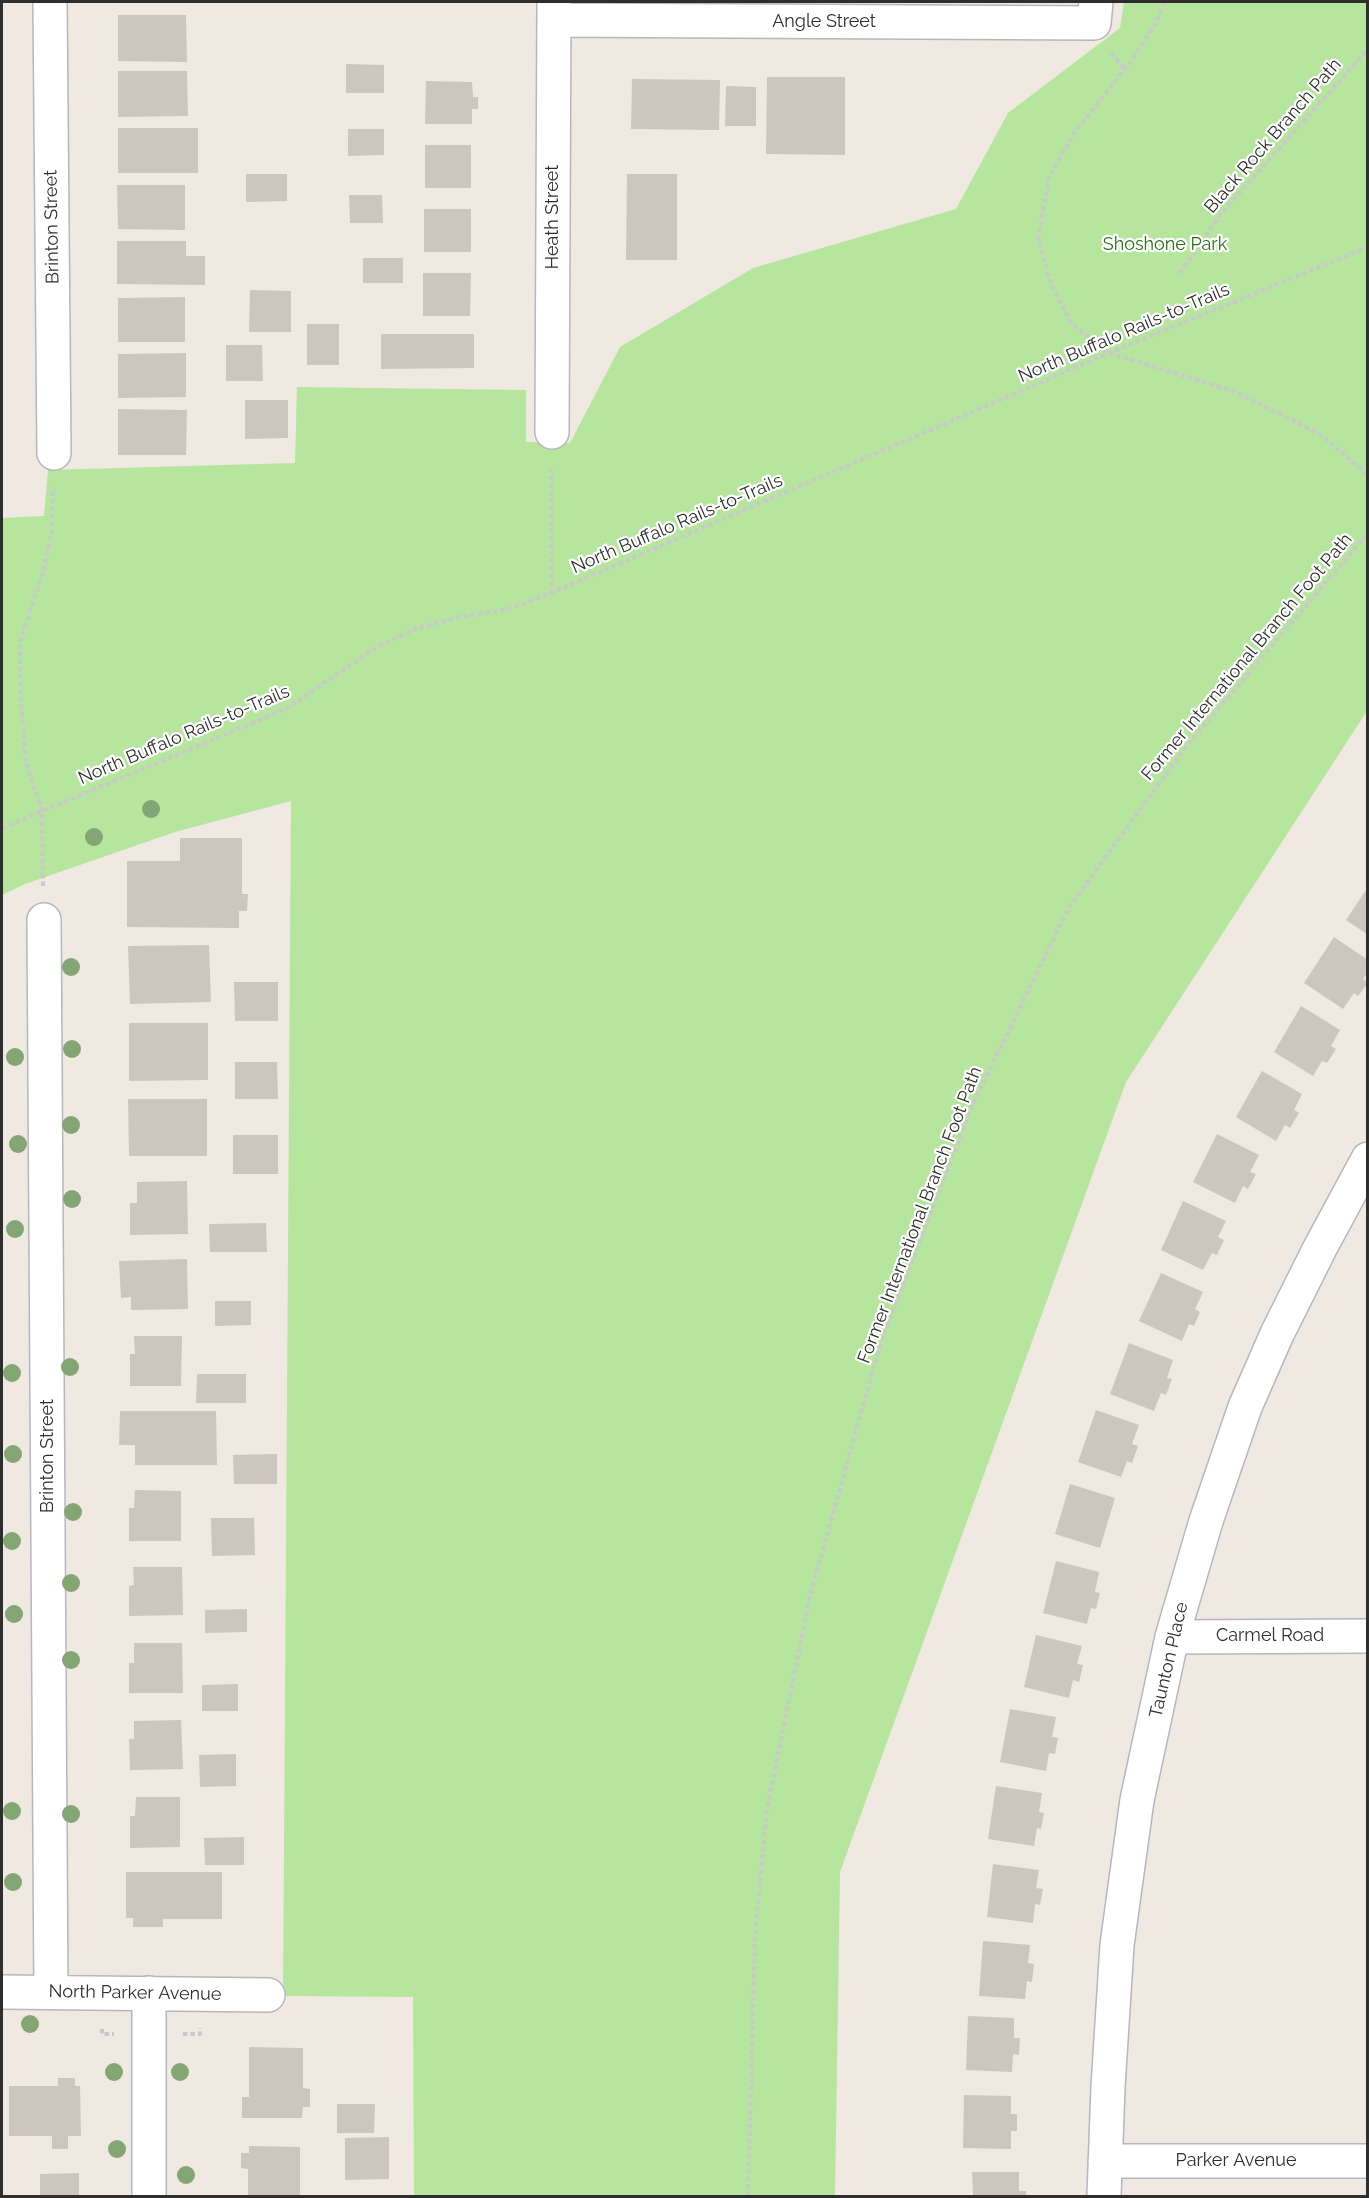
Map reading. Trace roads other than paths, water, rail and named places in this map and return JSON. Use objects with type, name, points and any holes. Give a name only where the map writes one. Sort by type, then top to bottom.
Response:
[{"type":"street","name":"Brinton Street","points":[[50,2],[54,453]]},
{"type":"street","name":"Angle Street","points":[[554,11],[1100,25]]},
{"type":"street","name":"Heath Street","points":[[552,432],[554,11]]},
{"type":"street","name":"Brinton Street","points":[[44,920],[51,1992]]},
{"type":"street","name":"Taunton Place","points":[[1104,2196],[1111,2018],[1123,1899],[1137,1800],[1173,1637],[1206,1521],[1245,1407],[1277,1334],[1367,1162]]},
{"type":"street","name":"Carmel Road","points":[[1173,1637],[1368,1636]]},
{"type":"street","name":"North Parker Avenue","points":[[2,1992],[268,1995]]},
{"type":"street","points":[[149,1993],[149,2196]]},
{"type":"street","name":"Parker Avenue","points":[[1105,2161],[1368,2161]]},
{"type":"park label","name":"Shoshone Park","points":[[1165,245]]}]
